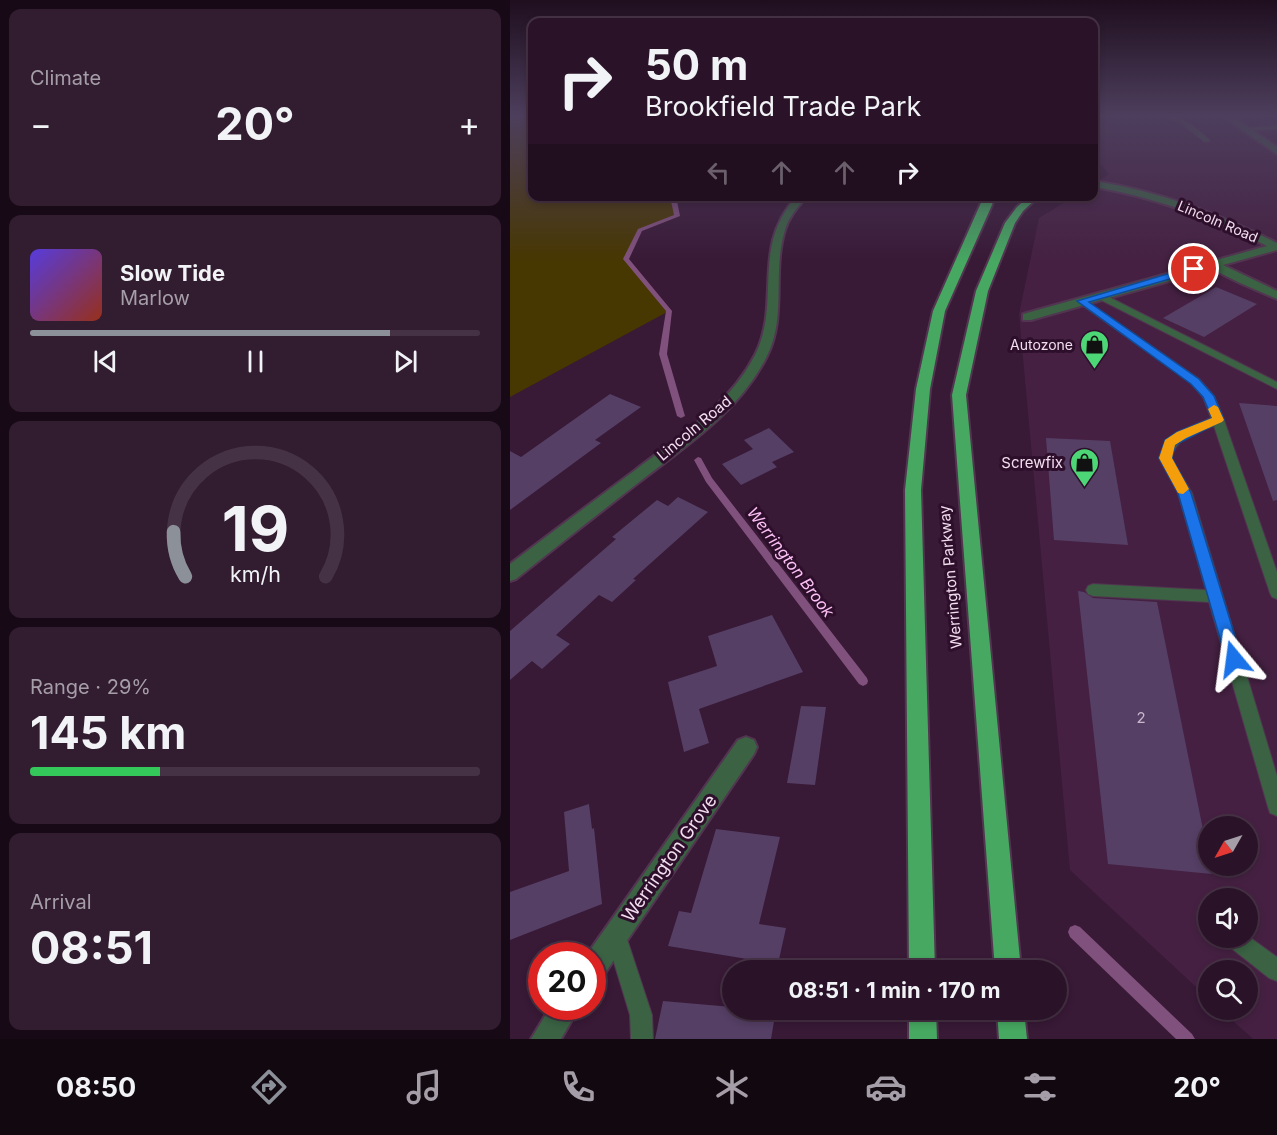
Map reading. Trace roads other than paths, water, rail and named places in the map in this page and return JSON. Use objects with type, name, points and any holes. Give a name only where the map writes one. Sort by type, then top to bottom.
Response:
[{"type":"highway","name":"Werrington Parkway","points":[[922,960],[913,490],[923,389],[939,311],[987,201]]},
{"type":"highway","name":"Werrington Parkway","points":[[1007,960],[959,395],[982,291],[1010,222],[1029,201]]},
{"type":"highway","points":[[923,1020],[923,1039]]},
{"type":"highway","points":[[1012,1020],[1013,1039]]},
{"type":"street","name":"Lincoln Road","points":[[1098,176],[1123,188]]},
{"type":"street","name":"Lincoln Road","points":[[1098,185],[1123,188],[1198,209],[1277,247]]},
{"type":"street","name":"Lincoln Road","points":[[510,574],[683,440],[720,408],[745,381],[763,353],[768,339],[779,228],[787,212],[798,201]]},
{"type":"street","points":[[1027,317],[1277,247]]},
{"type":"street","points":[[1212,264],[1277,295]]},
{"type":"street","name":"Werrington Grove","points":[[606,950],[746,747]]},
{"type":"street","points":[[545,1039],[558,1020]]},
{"type":"lane","points":[[1100,296],[1277,386]]},
{"type":"lane","points":[[1082,301],[1195,381],[1208,396],[1277,593]]},
{"type":"lane","points":[[1218,420],[1182,435],[1170,443],[1166,458],[1185,493],[1277,807]]},
{"type":"lane","points":[[1093,590],[1215,596]]},
{"type":"lane","points":[[616,936],[641,1015],[642,1039]]},
{"type":"lane","points":[[1247,948],[1277,970]]},
{"type":"waterway","name":"Werrington Brook","points":[[674,201],[677,216],[640,230],[626,259],[669,311],[663,354],[681,416]]},
{"type":"waterway","name":"Werrington Brook","points":[[698,460],[709,480],[863,681]]},
{"type":"waterway","name":"Werrington Brook","points":[[1075,932],[1187,1039]]},
{"type":"place","name":"Autozone","points":[[1094,370]]},
{"type":"place","name":"Screwfix","points":[[1084,488]]}]
